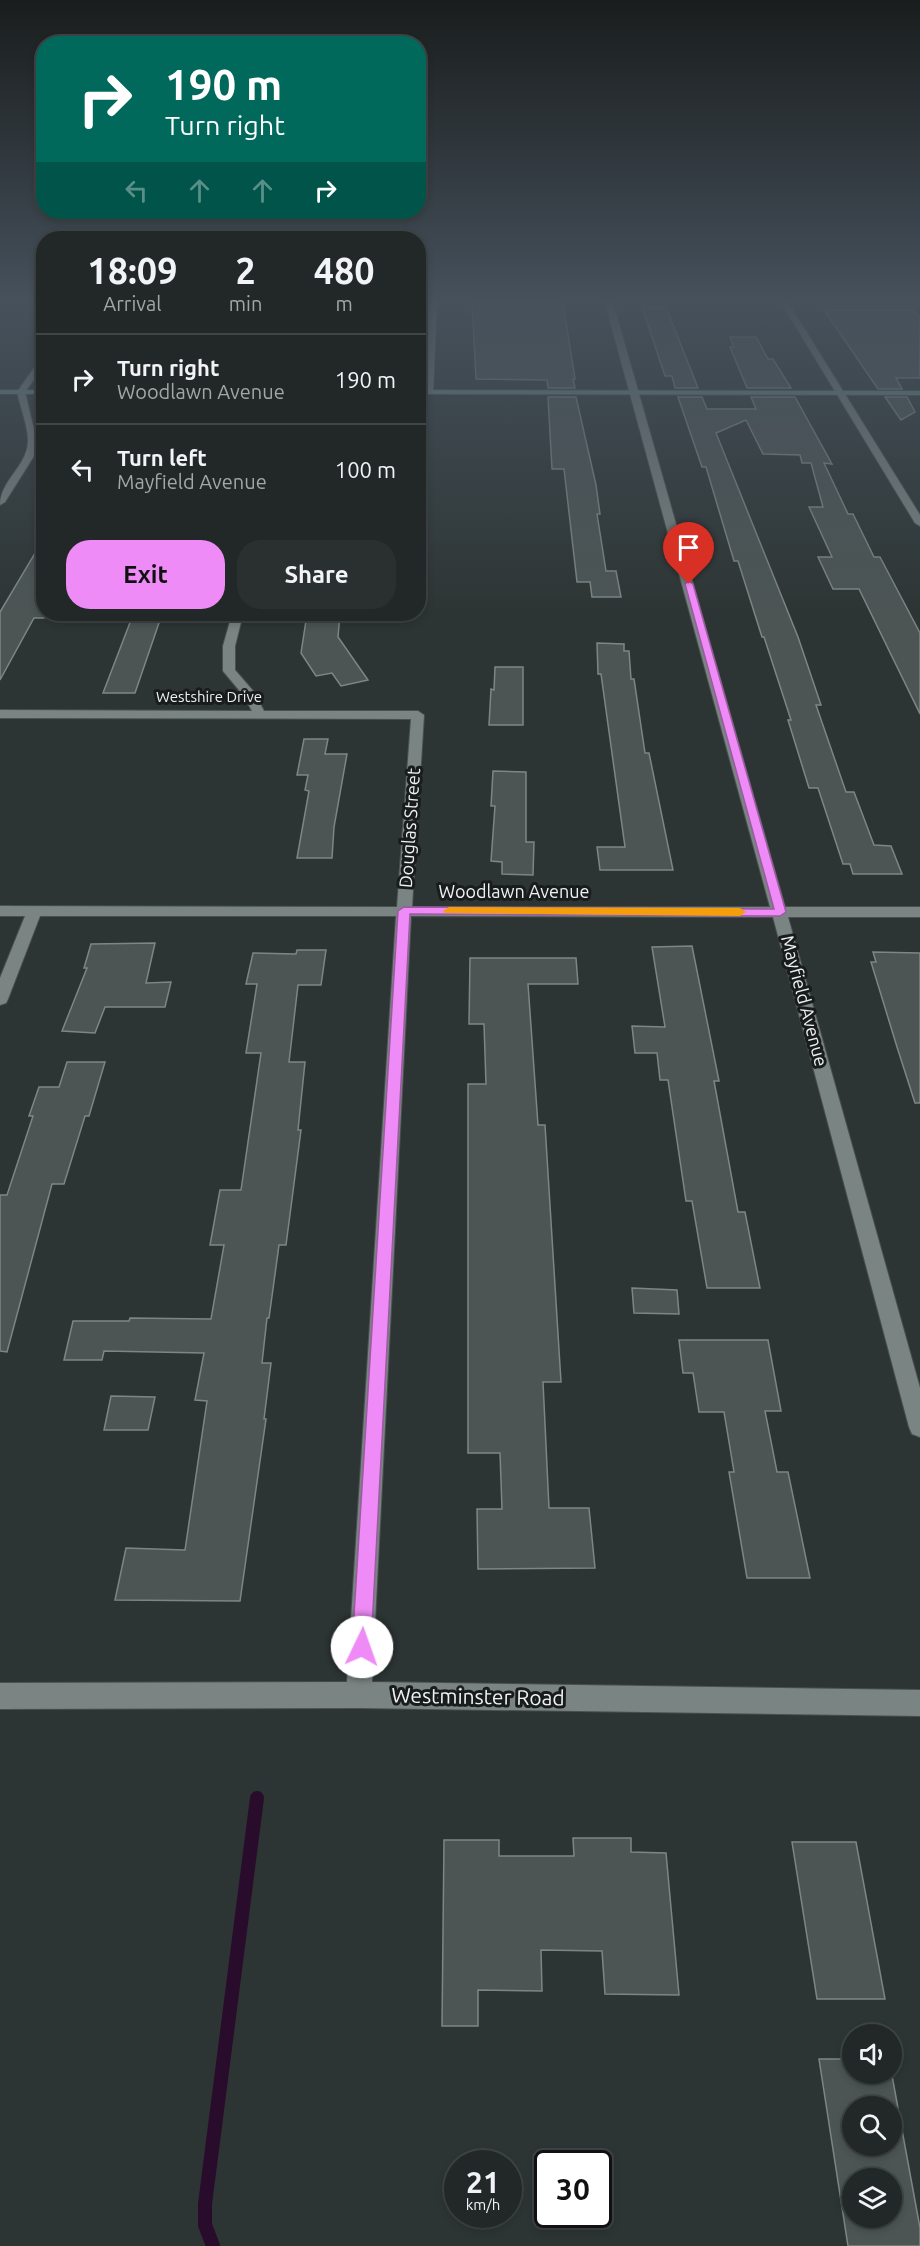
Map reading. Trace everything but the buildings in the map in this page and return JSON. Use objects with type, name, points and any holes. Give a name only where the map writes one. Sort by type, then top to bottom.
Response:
[{"type":"street","points":[[0,502],[29,456],[33,442],[24,404]]},
{"type":"street","name":"Mayfield Avenue","points":[[638,404],[780,912],[920,1427]]},
{"type":"street","points":[[847,404],[920,523]]},
{"type":"street","points":[[236,621],[229,646],[229,671],[250,695],[260,713]]},
{"type":"street","name":"Westshire Drive","points":[[0,714],[418,715]]},
{"type":"street","name":"Douglas Street","points":[[359,1695],[404,911],[418,715]]},
{"type":"street","name":"Woodlawn Avenue","points":[[0,911],[920,912]]},
{"type":"street","points":[[0,999],[34,911]]},
{"type":"street","name":"Westminster Road","points":[[0,1696],[359,1695],[920,1704]]},
{"type":"waterway","points":[[213,2246],[205,2225],[205,2204],[257,1798]]},
{"type":"slow traffic","points":[[449,911],[740,912]]},
{"type":"route","points":[[362,1647],[404,911],[780,912],[689,584]]}]
